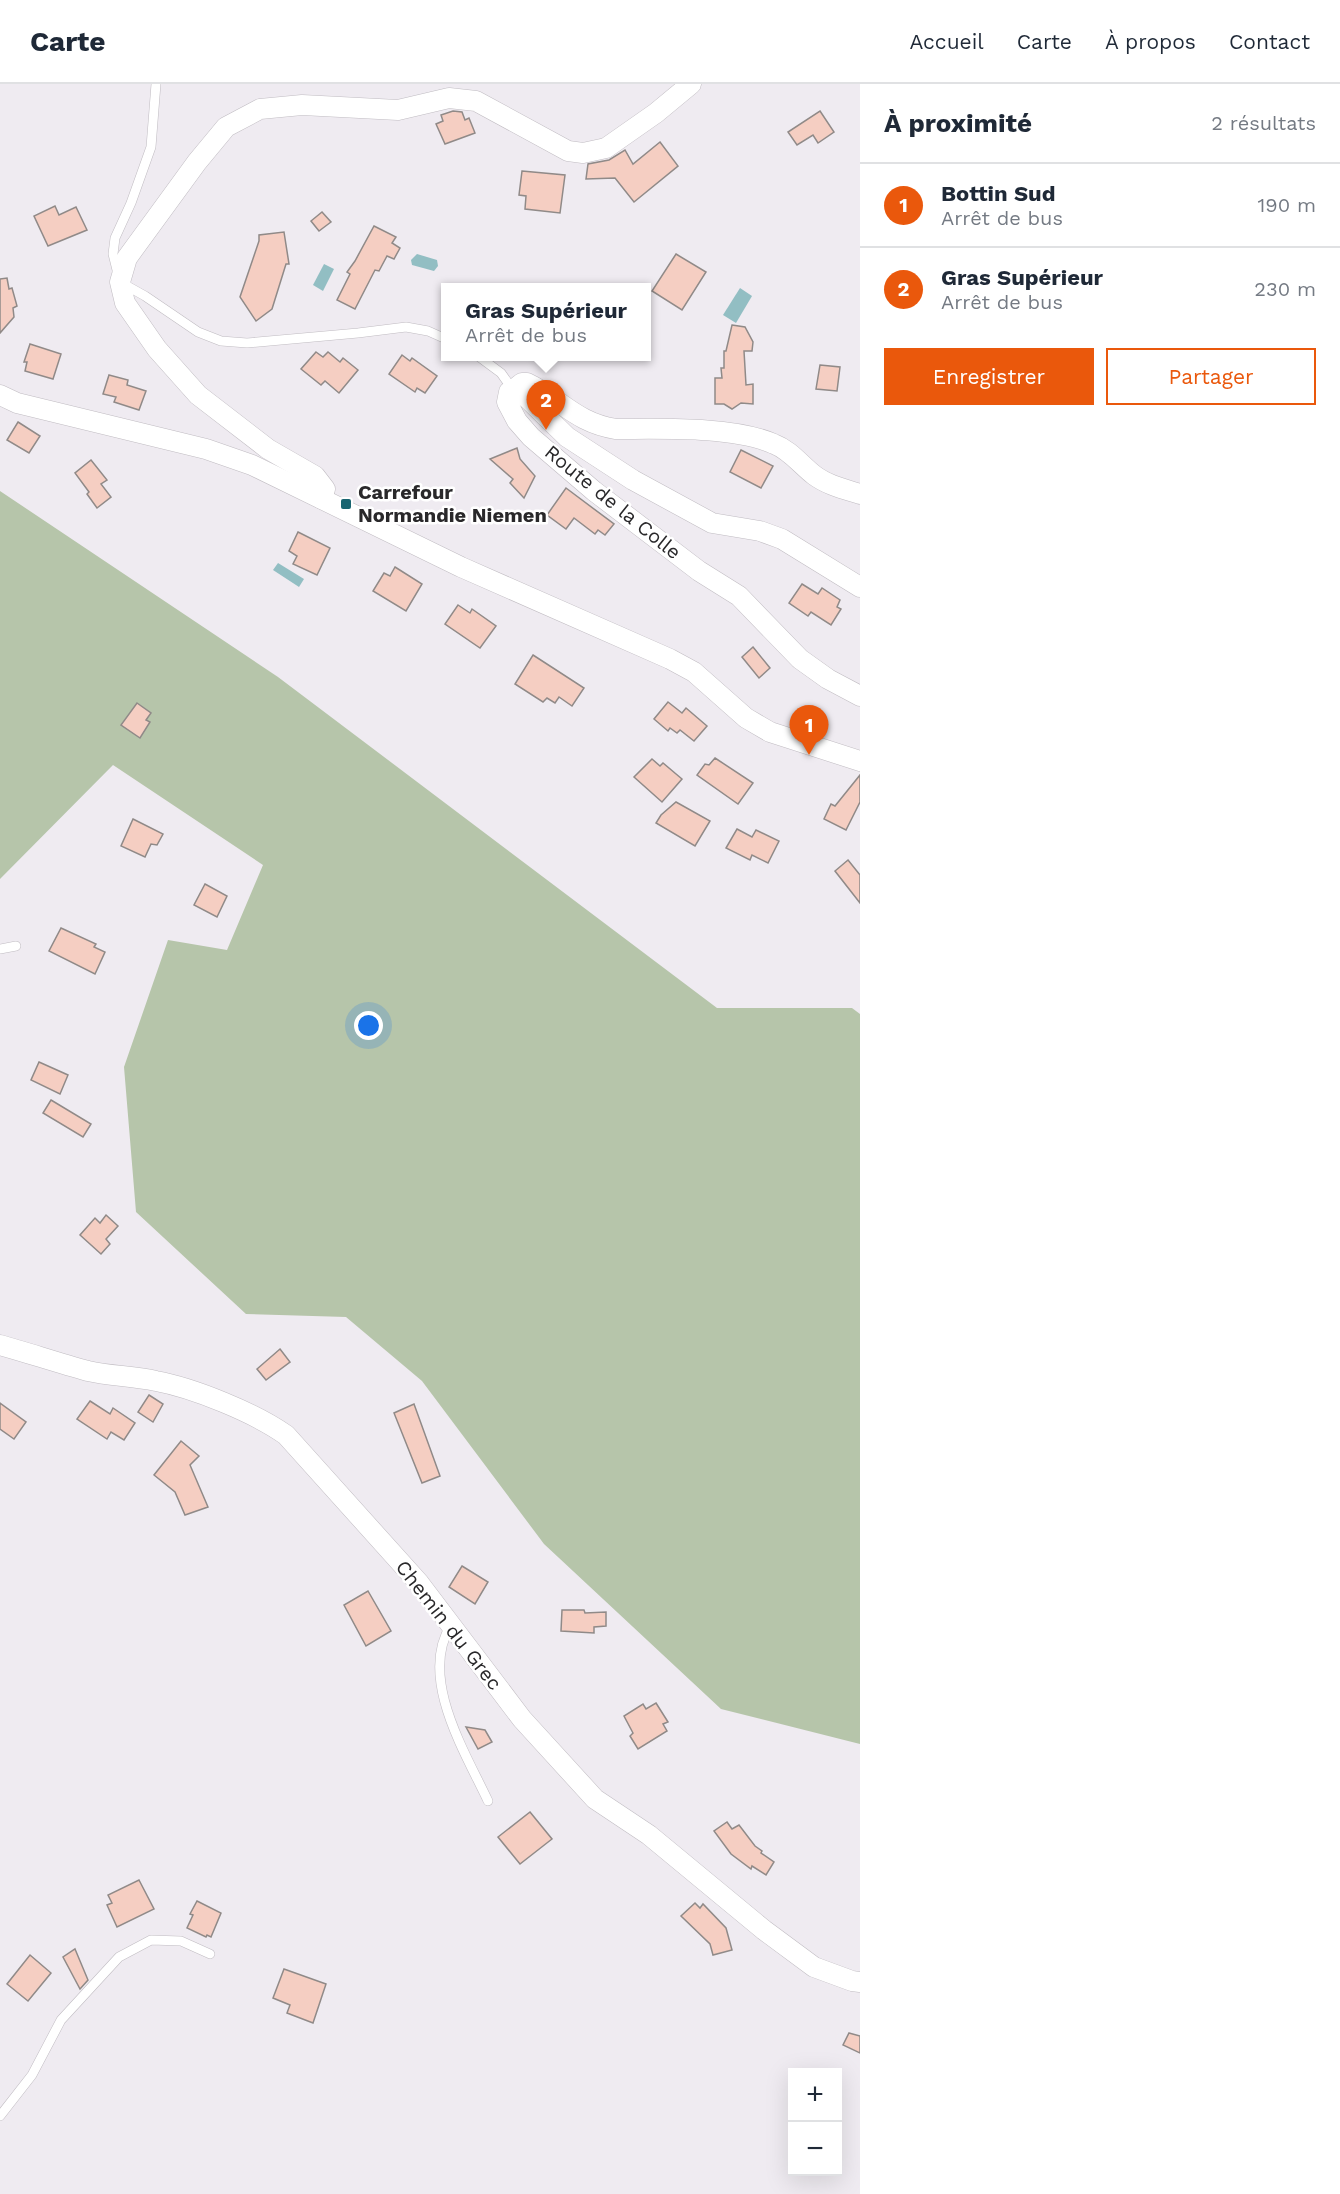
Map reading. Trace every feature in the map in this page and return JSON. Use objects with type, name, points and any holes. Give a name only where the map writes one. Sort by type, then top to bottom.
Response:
[{"type":"street","points":[[322,499],[325,489],[315,476],[268,449],[198,395],[157,349],[125,303],[120,282],[127,258],[197,162],[226,127],[260,109],[302,105],[398,110],[449,98],[476,102],[568,151],[583,153],[606,148],[656,113],[691,84]]},
{"type":"street","points":[[513,390],[522,383],[527,383],[583,419],[599,426],[616,429],[738,433],[761,439],[782,447],[815,476],[830,484],[860,494]]},
{"type":"street","name":"Route de la Colle","points":[[860,587],[782,539],[760,531],[712,523],[633,480],[567,437],[522,393],[513,390],[509,392],[507,402],[517,421],[531,437],[594,491],[699,571],[739,596],[801,660],[828,679],[860,696]]},
{"type":"street","points":[[0,395],[17,403],[207,449],[252,465],[461,567],[670,659],[694,672],[746,718],[770,732],[860,761]]},
{"type":"street","name":"Chemin du Grec","points":[[0,1345],[88,1371],[187,1390],[265,1420],[286,1435],[419,1583],[522,1719],[595,1799],[650,1835],[764,1930],[814,1967],[860,1982]]},
{"type":"lane","points":[[156,84],[151,147],[131,203],[115,238],[114,264],[120,282],[198,332],[221,341],[247,343],[406,327],[428,331],[441,337]]},
{"type":"lane","points":[[484,361],[501,373],[513,390]]},
{"type":"lane","points":[[0,949],[16,946]]},
{"type":"lane","points":[[451,1625],[442,1639],[441,1683],[454,1729],[488,1801]]},
{"type":"lane","points":[[0,2116],[32,2075],[61,2020],[119,1957],[151,1940],[181,1941],[210,1954]]},
{"type":"green space","points":[[0,491],[278,677],[717,1008],[852,1008],[860,1014],[860,1744],[721,1709],[544,1544],[422,1381],[346,1317],[246,1314],[136,1212],[124,1067],[168,940],[227,950],[263,865],[113,765],[0,879]]},
{"type":"water","points":[[417,254],[437,260],[438,266],[434,271],[412,265],[411,260]]},
{"type":"water","points":[[324,264],[334,269],[323,291],[313,285]]},
{"type":"water","points":[[740,288],[752,296],[736,323],[723,315]]},
{"type":"water","points":[[278,563],[304,579],[299,587],[273,570]]},
{"type":"building","points":[[453,111],[462,112],[465,120],[469,118],[475,133],[445,144],[436,124],[443,121],[441,115]]},
{"type":"building","points":[[820,111],[834,132],[818,143],[813,135],[797,145],[788,132]]},
{"type":"building","points":[[660,142],[678,166],[634,202],[615,178],[586,179],[588,164],[609,160],[625,150],[633,164]]},
{"type":"building","points":[[522,171],[565,175],[560,213],[525,209],[526,196],[519,195]]},
{"type":"building","points":[[55,206],[59,215],[76,207],[87,230],[48,246],[34,216]]},
{"type":"building","points":[[322,212],[331,222],[319,231],[311,221]]},
{"type":"building","points":[[374,226],[396,237],[392,243],[400,248],[394,259],[387,256],[379,271],[375,270],[355,309],[337,300],[350,274],[347,272]]},
{"type":"building","points":[[284,232],[289,264],[286,264],[272,309],[256,321],[240,297],[259,235]]},
{"type":"building","points":[[676,254],[706,272],[682,310],[652,291]]},
{"type":"building","points":[[7,278],[9,289],[12,288],[17,306],[13,308],[14,317],[0,333],[0,279]]},
{"type":"building","points":[[732,325],[745,327],[753,342],[752,351],[744,351],[746,385],[753,384],[753,404],[741,403],[732,409],[724,404],[715,404],[715,378],[722,378],[724,351],[726,351]]},
{"type":"building","points":[[30,344],[61,354],[53,379],[25,371],[27,362],[24,362]]},
{"type":"building","points":[[316,352],[323,357],[328,352],[340,362],[343,358],[358,370],[339,393],[325,381],[321,385],[301,369]]},
{"type":"building","points":[[402,355],[410,361],[412,358],[437,376],[425,393],[417,388],[415,392],[389,374]]},
{"type":"building","points":[[820,365],[840,367],[837,391],[816,389]]},
{"type":"building","points":[[109,375],[128,380],[127,385],[146,391],[139,410],[114,402],[116,397],[103,394]]},
{"type":"building","points":[[18,422],[40,436],[29,453],[7,440]]},
{"type":"building","points":[[517,448],[520,459],[535,476],[524,498],[510,483],[513,479],[490,459]]},
{"type":"building","points":[[741,450],[773,466],[761,488],[730,472]]},
{"type":"building","points":[[91,460],[107,480],[101,484],[111,497],[97,508],[75,473]]},
{"type":"building","points":[[566,488],[614,524],[605,535],[598,530],[595,534],[574,518],[566,529],[547,515]]},
{"type":"building","points":[[298,532],[330,548],[317,575],[293,564],[297,556],[289,551]]},
{"type":"building","points":[[395,567],[422,584],[406,611],[373,591],[384,573],[390,576]]},
{"type":"building","points":[[802,584],[818,594],[822,588],[840,600],[837,607],[841,609],[831,625],[811,612],[808,616],[789,603]]},
{"type":"building","points":[[458,605],[470,613],[472,609],[496,626],[480,648],[445,624]]},
{"type":"building","points":[[753,647],[770,668],[759,678],[742,657]]},
{"type":"building","points":[[533,655],[584,688],[572,706],[559,697],[555,703],[547,698],[543,702],[515,684]]},
{"type":"building","points":[[668,702],[682,713],[686,708],[707,726],[694,741],[680,730],[677,733],[670,728],[668,731],[654,719]]},
{"type":"building","points":[[137,703],[151,713],[146,720],[150,722],[140,738],[121,725]]},
{"type":"building","points":[[715,758],[753,783],[738,804],[697,775],[705,764],[709,765]]},
{"type":"building","points":[[652,759],[660,766],[663,763],[682,779],[662,802],[634,777]]},
{"type":"building","points":[[860,775],[860,802],[846,830],[824,819],[831,804],[835,806]]},
{"type":"building","points":[[676,802],[710,821],[695,846],[656,823],[661,815]]},
{"type":"building","points":[[133,819],[163,834],[157,845],[151,844],[145,857],[121,846]]},
{"type":"building","points":[[737,829],[752,837],[756,830],[779,841],[768,863],[752,855],[750,860],[726,848]]},
{"type":"building","points":[[848,860],[860,875],[860,903],[835,871]]},
{"type":"building","points":[[205,884],[227,896],[217,917],[194,905]]},
{"type":"building","points":[[61,928],[96,944],[94,947],[105,952],[95,974],[49,951]]},
{"type":"building","points":[[39,1062],[68,1075],[60,1094],[31,1080]]},
{"type":"building","points":[[51,1100],[91,1124],[83,1137],[43,1113]]},
{"type":"building","points":[[106,1215],[118,1226],[106,1239],[110,1244],[101,1254],[80,1235],[95,1218],[100,1223]]},
{"type":"building","points":[[280,1349],[290,1362],[266,1380],[257,1369]]},
{"type":"building","points":[[149,1395],[163,1404],[153,1422],[138,1412]]},
{"type":"building","points":[[90,1401],[110,1414],[113,1408],[135,1423],[124,1440],[111,1432],[107,1439],[77,1419]]},
{"type":"building","points":[[0,1403],[26,1422],[14,1439],[0,1429]]},
{"type":"building","points":[[414,1404],[440,1476],[422,1483],[394,1413]]},
{"type":"building","points":[[181,1441],[199,1456],[190,1465],[208,1507],[185,1515],[175,1492],[154,1475]]},
{"type":"building","points":[[462,1566],[488,1582],[475,1604],[449,1587]]},
{"type":"building","points":[[368,1591],[391,1631],[366,1646],[344,1605]]},
{"type":"building","points":[[562,1610],[584,1610],[585,1613],[606,1612],[606,1626],[594,1627],[594,1633],[561,1631]]},
{"type":"building","points":[[656,1703],[668,1722],[663,1724],[667,1731],[638,1749],[630,1736],[633,1733],[624,1716],[643,1704],[646,1709]]},
{"type":"building","points":[[466,1727],[485,1730],[492,1742],[478,1749]]},
{"type":"building","points":[[530,1812],[552,1839],[520,1864],[498,1837]]},
{"type":"building","points":[[727,1822],[732,1829],[739,1825],[755,1846],[762,1851],[761,1853],[774,1862],[766,1875],[752,1866],[751,1869],[731,1854],[714,1831]]},
{"type":"building","points":[[139,1880],[154,1909],[117,1927],[107,1905],[112,1903],[108,1895]]},
{"type":"building","points":[[197,1901],[221,1913],[211,1937],[187,1928],[193,1915],[190,1914]]},
{"type":"building","points":[[695,1903],[700,1908],[703,1904],[726,1928],[732,1950],[713,1955],[710,1944],[681,1916]]},
{"type":"building","points":[[75,1949],[88,1980],[80,1989],[63,1957]]},
{"type":"building","points":[[30,1955],[51,1973],[28,2001],[7,1984]]},
{"type":"building","points":[[284,1969],[326,1984],[313,2023],[287,2013],[290,2005],[273,1998]]},
{"type":"building","points":[[849,2033],[860,2036],[860,2053],[843,2045]]},
{"type":"place","name":"Gras Supérieur","points":[[546,430]]},
{"type":"place","name":"Carrefour Normandie Niemen","points":[[346,504]]},
{"type":"place","name":"Bottin Sud","points":[[809,755]]}]
